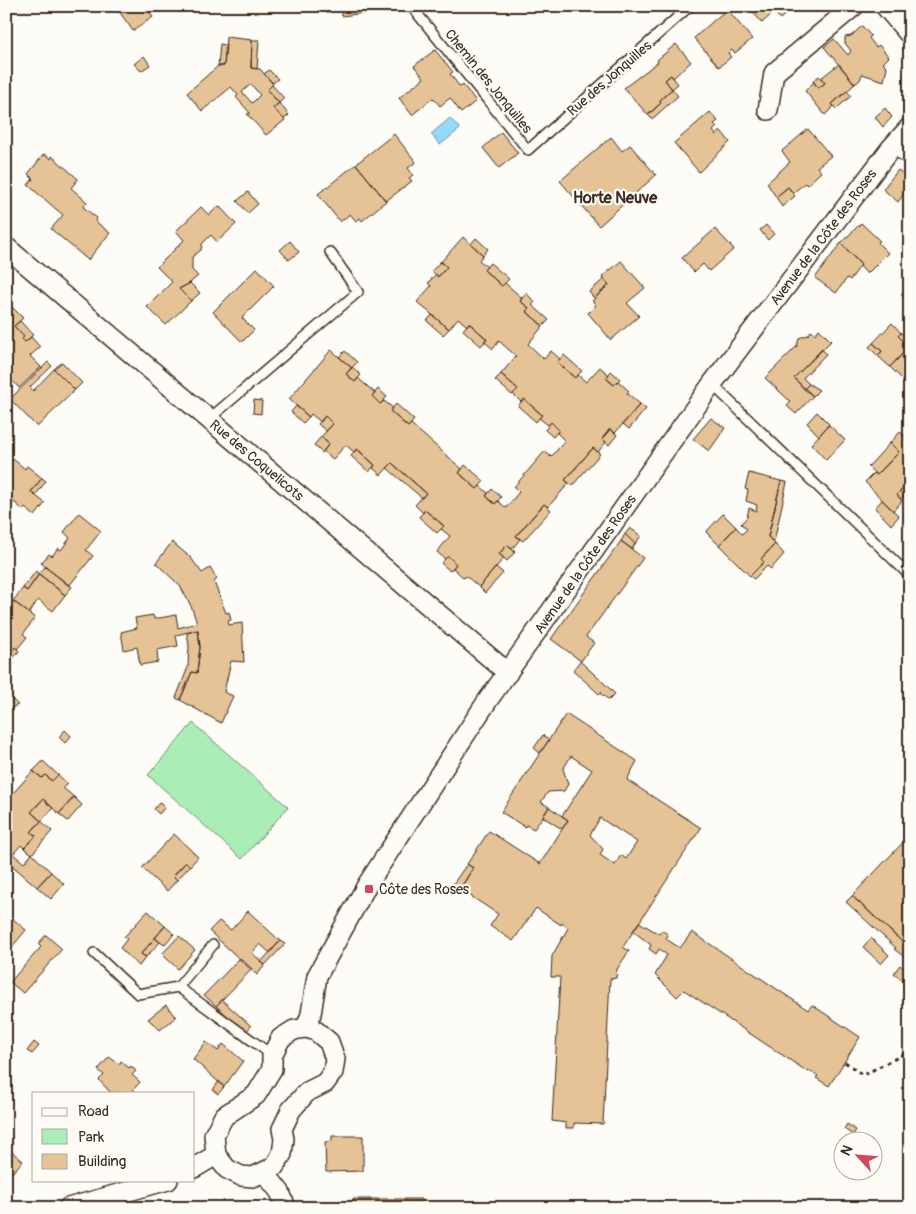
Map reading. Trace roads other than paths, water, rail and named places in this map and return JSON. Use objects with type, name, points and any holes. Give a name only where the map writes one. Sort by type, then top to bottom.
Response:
[{"type":"street","points":[[768,110],[774,73],[854,6]]},
{"type":"street","points":[[885,6],[910,35]]},
{"type":"street","name":"Avenue de la Côte des Roses","points":[[306,1028],[311,1014],[317,976],[367,885],[488,700],[712,384],[891,148],[910,127]]},
{"type":"street","name":"Rue des Coquelicots","points":[[6,247],[508,672]]},
{"type":"street","points":[[306,1028],[316,1031],[329,1042],[335,1058],[333,1072],[326,1083],[307,1092],[291,1110],[282,1129],[284,1139],[282,1154],[274,1167],[253,1177],[241,1176],[226,1169],[216,1154],[214,1135],[224,1116],[256,1095],[272,1069],[272,1055],[281,1038],[294,1030],[306,1028]]},
{"type":"street","points":[[195,1167],[216,1154]]},
{"type":"street","points":[[264,1172],[280,1192],[286,1208]]},
{"type":"street","points":[[68,1208],[161,1182]]},
{"type":"lane","name":"Chemin des Jonquilles","points":[[411,6],[528,150]]},
{"type":"lane","name":"Rue des Jonquilles","points":[[528,150],[690,6]]},
{"type":"lane","points":[[891,148],[910,161]]},
{"type":"lane","points":[[209,419],[358,292],[330,252]]},
{"type":"lane","points":[[712,384],[910,576]]},
{"type":"lane","points":[[94,953],[138,994],[178,987],[213,945]]},
{"type":"lane","points":[[178,987],[272,1055]]},
{"type":"water","points":[[450,118],[460,129],[440,145],[431,134]]},
{"type":"place","name":"Côte des Roses","points":[[369,889]]},
{"type":"district","name":"Horte Neuve","points":[[615,197]]}]
